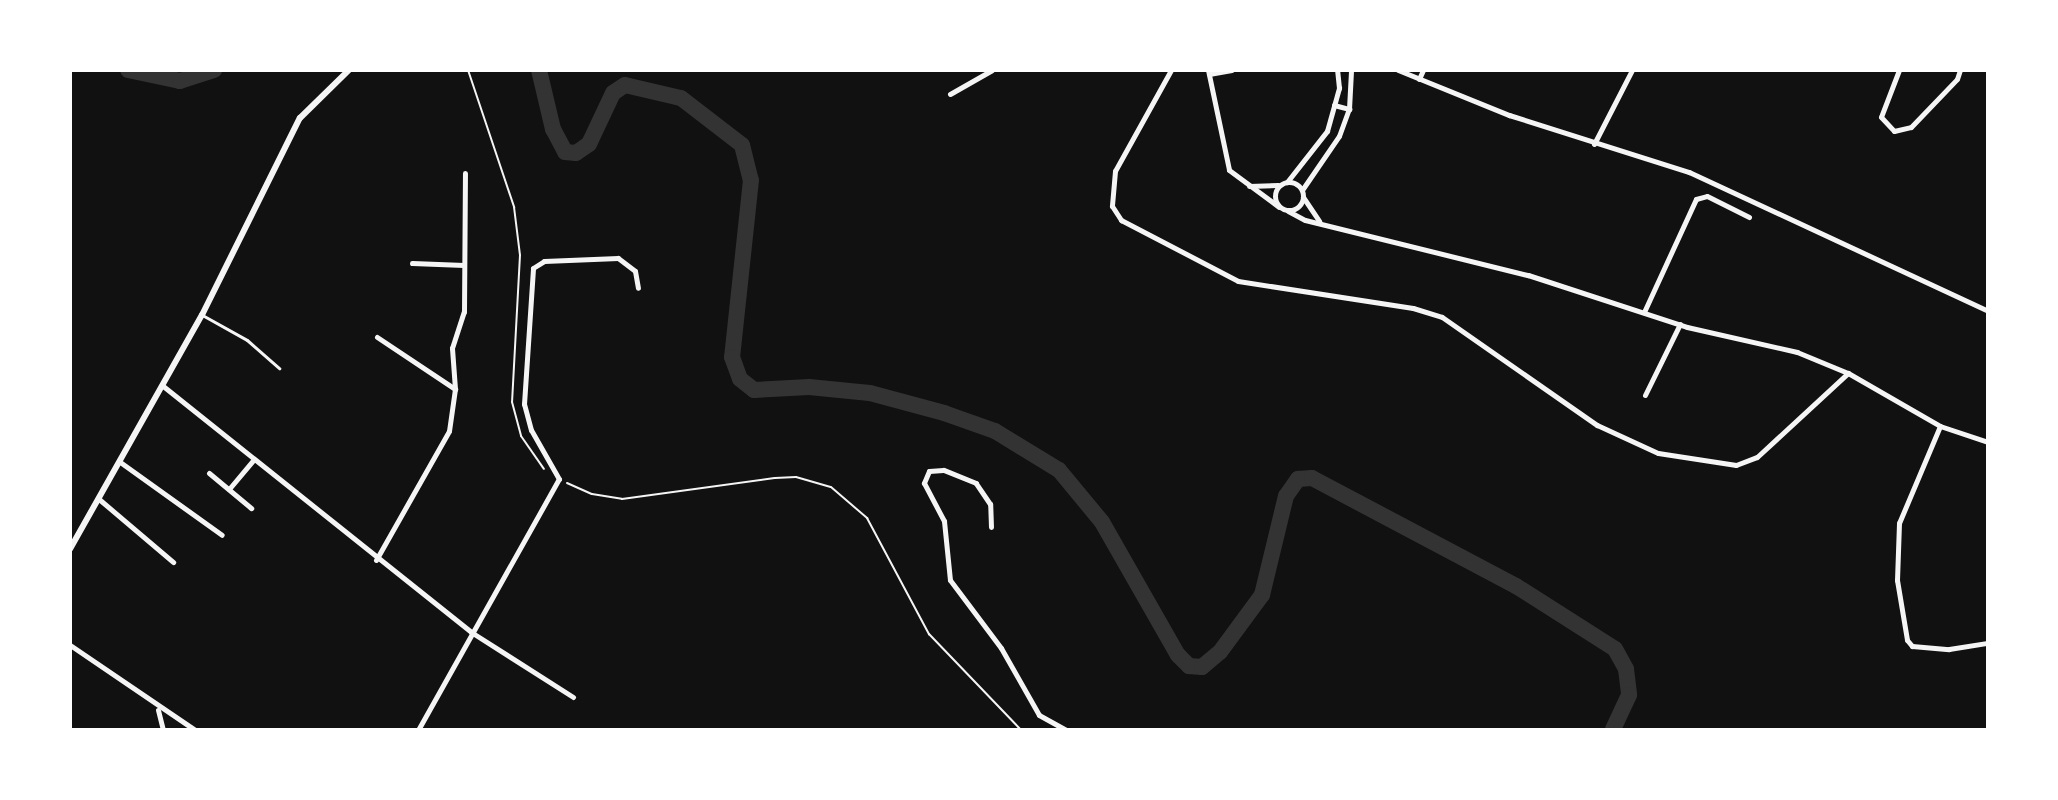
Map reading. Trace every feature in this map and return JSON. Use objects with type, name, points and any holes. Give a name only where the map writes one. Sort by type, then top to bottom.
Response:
[{"type":"street","points":[[70,549],[74,533],[100,500],[202,315],[300,118],[349,70]]},
{"type":"street","points":[[950,94],[992,70]]},
{"type":"street","points":[[1171,70],[1115,171],[1112,206],[1121,220],[1238,281],[1413,308],[1442,317],[1597,425],[1658,453],[1692,454],[1736,465],[1757,457],[1848,373]]},
{"type":"street","points":[[1232,70],[1209,72],[1223,158],[1249,186],[1279,207],[1320,222],[1528,275],[1680,324],[1797,352],[1848,373],[1940,426],[1988,442]]},
{"type":"street","points":[[1398,70],[1594,144],[1689,172],[1988,311]]},
{"type":"street","points":[[1419,79],[1423,70]]},
{"type":"street","points":[[1594,144],[1632,70]]},
{"type":"street","points":[[1899,70],[1881,117],[1894,131],[1911,127],[1957,79],[1960,70]]},
{"type":"street","points":[[1249,186],[1287,182],[1327,131],[1338,71],[1351,72],[1349,109],[1339,136],[1302,193],[1298,207],[1288,211]]},
{"type":"street","points":[[1334,105],[1349,109]]},
{"type":"street","points":[[376,560],[449,431],[455,389],[452,348],[464,312],[465,173]]},
{"type":"street","points":[[1287,182],[1302,193],[1320,222]]},
{"type":"street","points":[[1279,185],[1274,196],[1279,207]]},
{"type":"street","points":[[1644,312],[1696,199],[1707,196],[1749,217]]},
{"type":"street","points":[[418,730],[559,479],[531,430],[524,404],[530,274],[535,263],[609,256],[635,271],[638,288]]},
{"type":"street","points":[[412,263],[464,265]]},
{"type":"street","points":[[1645,395],[1680,324]]},
{"type":"street","points":[[377,337],[455,389]]},
{"type":"street","points":[[163,386],[376,560],[471,632],[573,697]]},
{"type":"street","points":[[1940,426],[1899,523],[1897,580],[1907,640],[1912,646],[1949,649],[1988,643]]},
{"type":"street","points":[[229,489],[253,460]]},
{"type":"street","points":[[120,462],[222,535]]},
{"type":"street","points":[[991,527],[990,504],[976,483],[943,470],[929,471],[924,483],[944,521],[950,580],[1001,648],[1039,715],[1066,730]]},
{"type":"street","points":[[209,473],[251,508]]},
{"type":"street","points":[[100,500],[173,562]]},
{"type":"street","points":[[70,645],[158,709],[195,730]]},
{"type":"street","points":[[158,709],[163,730]]},
{"type":"lane","points":[[202,315],[247,340],[279,368]]},
{"type":"path","points":[[468,70],[510,189],[518,231],[512,402],[521,436],[546,471]]},
{"type":"path","points":[[559,479],[592,494],[622,499],[775,478],[796,477],[831,487],[867,518],[916,617],[1021,730]]},
{"type":"waterway","points":[[128,70],[180,81],[214,70]]},
{"type":"waterway","points":[[539,70],[553,129],[565,152],[576,153],[589,144],[613,93],[625,85],[681,98],[742,145],[751,180],[732,357],[740,379],[754,390],[809,387],[870,393],[944,413],[995,431],[1059,470],[1102,522],[1178,655],[1189,666],[1202,667],[1220,652],[1262,595],[1286,496],[1298,479],[1312,478],[1516,586],[1615,649],[1626,669],[1629,695],[1613,730]]}]
